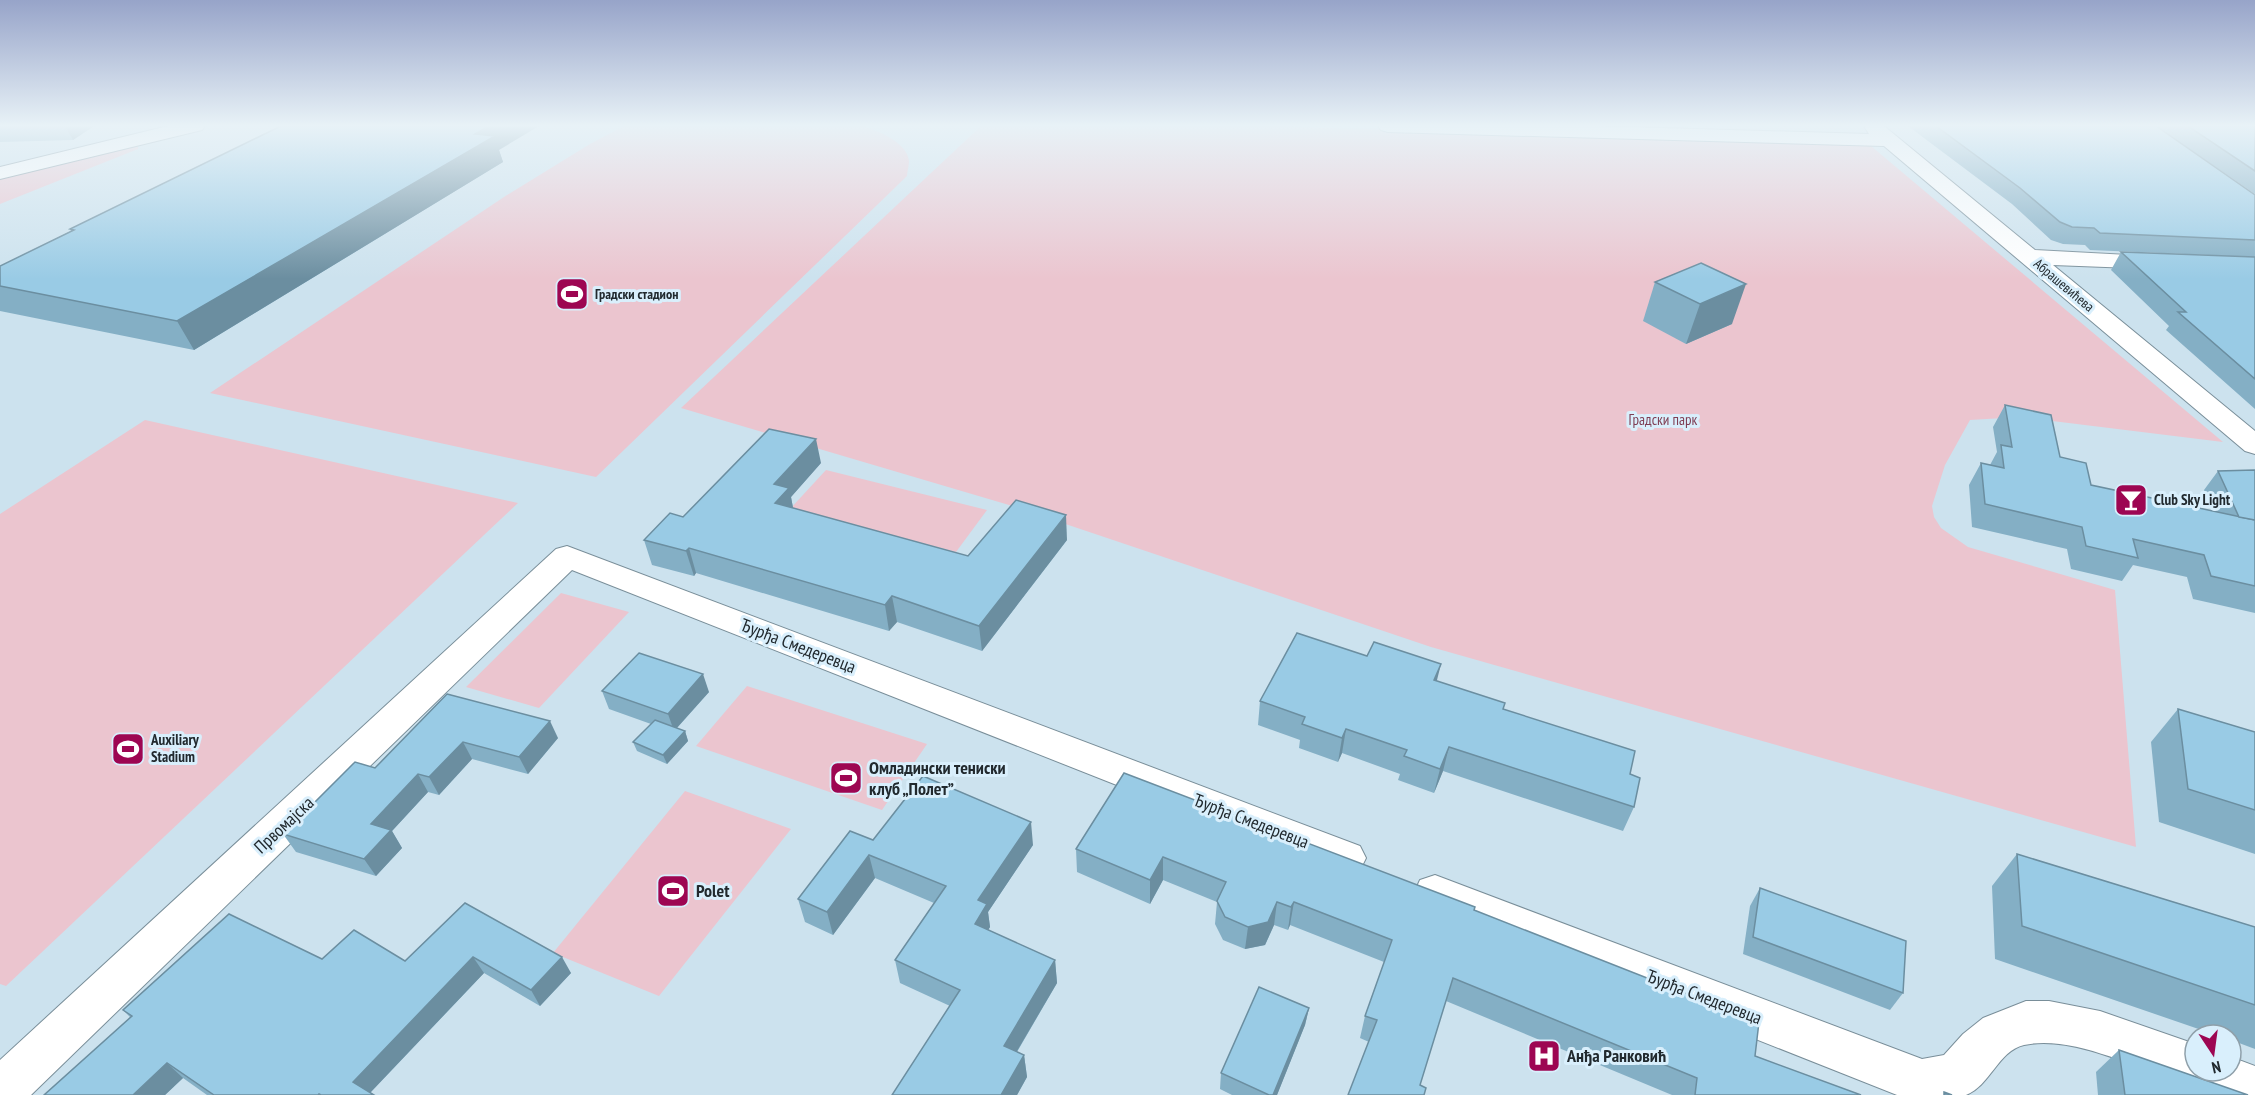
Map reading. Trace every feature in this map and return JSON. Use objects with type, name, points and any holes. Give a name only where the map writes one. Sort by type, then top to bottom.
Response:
[{"type":"street","name":"Абрашевићева","points":[[1934,177],[2255,446]]},
{"type":"street","points":[[2031,257],[2184,263]]},
{"type":"street","name":"Ђурђа Смедеревца","points":[[567,556],[1922,1082],[1957,1076],[1976,1053],[2007,1028],[2044,1020],[2082,1027],[2183,1063]]},
{"type":"street","name":"Првомајска","points":[[6,1080],[567,556]]},
{"type":"street","points":[[2238,1083],[2255,1089]]},
{"type":"green space","points":[[0,177],[67,177],[0,204]]},
{"type":"green space","name":"Градски стадион","points":[[536,177],[906,177],[596,477],[210,393]]},
{"type":"green space","name":"Градски парк","points":[[927,177],[1908,177],[2223,442],[2020,417],[1970,420],[1945,465],[1932,506],[1934,517],[1941,528],[1968,547],[2115,590],[2136,847],[1431,647],[1009,505],[681,408]]},
{"type":"green space","name":"Auxiliary Stadium","points":[[145,420],[518,503],[6,986],[0,984],[0,514]]},
{"type":"green space","points":[[826,470],[987,510],[956,552],[790,509]]},
{"type":"green space","points":[[561,593],[629,612],[539,708],[466,687]]},
{"type":"green space","name":"Омладински тениски клуб „Полет”","points":[[747,686],[927,744],[882,810],[696,746]]},
{"type":"green space","name":"Polet","points":[[685,791],[791,829],[659,996],[553,953]]},
{"type":"building","points":[[176,177],[424,177],[177,321],[0,286],[0,266],[74,230],[70,229]]},
{"type":"building","points":[[2005,177],[2229,177],[2255,195],[2255,240],[2100,233],[2094,228],[2072,227],[2060,222]]},
{"type":"building","points":[[2121,252],[2255,257],[2255,379],[2178,312],[2186,312]]},
{"type":"building","points":[[1701,263],[1746,284],[1700,304],[1655,282]]},
{"type":"building","points":[[2005,405],[2051,415],[2060,457],[2086,463],[2091,485],[2255,520],[2255,586],[2211,576],[2204,555],[2133,539],[2138,558],[2086,546],[2082,527],[1985,504],[1981,463],[2004,468],[2001,445],[2012,447]]},
{"type":"building","points":[[769,429],[816,439],[774,484],[789,488],[775,503],[968,556],[1016,500],[1066,515],[979,626],[892,596],[885,605],[689,548],[686,551],[644,540],[670,513],[683,517]]},
{"type":"building","points":[[2255,470],[2255,520],[2239,517],[2218,471]]},
{"type":"building","points":[[1297,633],[1367,656],[1374,642],[1441,664],[1434,680],[1505,703],[1503,709],[1635,751],[1630,774],[1640,778],[1634,807],[1449,747],[1440,769],[1404,756],[1407,750],[1346,729],[1342,738],[1302,724],[1305,717],[1260,701]]},
{"type":"building","points":[[639,653],[703,674],[668,714],[602,691]]},
{"type":"building","points":[[447,694],[550,721],[519,757],[463,742],[429,777],[418,774],[371,824],[391,830],[364,859],[283,834],[355,762],[375,768]]},
{"type":"building","points":[[2178,709],[2255,732],[2255,810],[2188,789]]},
{"type":"building","points":[[655,720],[685,731],[663,755],[633,742]]},
{"type":"building","points":[[1124,773],[1475,907],[1474,910],[1759,1022],[1755,1056],[1861,1095],[1695,1095],[1697,1078],[1453,978],[1420,1085],[1426,1088],[1424,1095],[1348,1095],[1377,1020],[1365,1016],[1392,940],[1294,902],[1291,907],[1277,902],[1268,922],[1248,927],[1225,917],[1217,901],[1226,882],[1163,857],[1150,880],[1076,849]]},
{"type":"building","points":[[923,776],[1031,822],[978,900],[987,904],[975,924],[1055,960],[1004,1046],[1024,1055],[1001,1095],[892,1095],[960,990],[895,960],[946,886],[869,855],[827,912],[798,899],[850,831],[873,840]]},
{"type":"building","points":[[2017,854],[2255,927],[2255,1005],[2022,926]]},
{"type":"building","points":[[1760,888],[1906,941],[1903,993],[1753,937]]},
{"type":"building","points":[[465,903],[562,957],[531,990],[473,957],[353,1082],[374,1095],[214,1095],[167,1063],[133,1095],[44,1095],[132,1016],[123,1010],[229,914],[322,959],[354,930],[405,961]]},
{"type":"building","points":[[1259,987],[1309,1008],[1273,1095],[1221,1073]]},
{"type":"building","points":[[2119,1050],[2183,1072],[2183,1083],[2214,1083],[2248,1095],[2125,1095]]},
{"type":"place","name":"Градски стадион","points":[[572,294]]},
{"type":"place","name":"Club Sky Light","points":[[2131,500]]},
{"type":"place","name":"Auxiliary Stadium","points":[[128,749]]},
{"type":"place","name":"Омладински тениски клуб „Полет”","points":[[846,778]]},
{"type":"place","name":"Polet","points":[[673,891]]},
{"type":"place","name":"Анђа Ранковић","points":[[1544,1056]]}]
